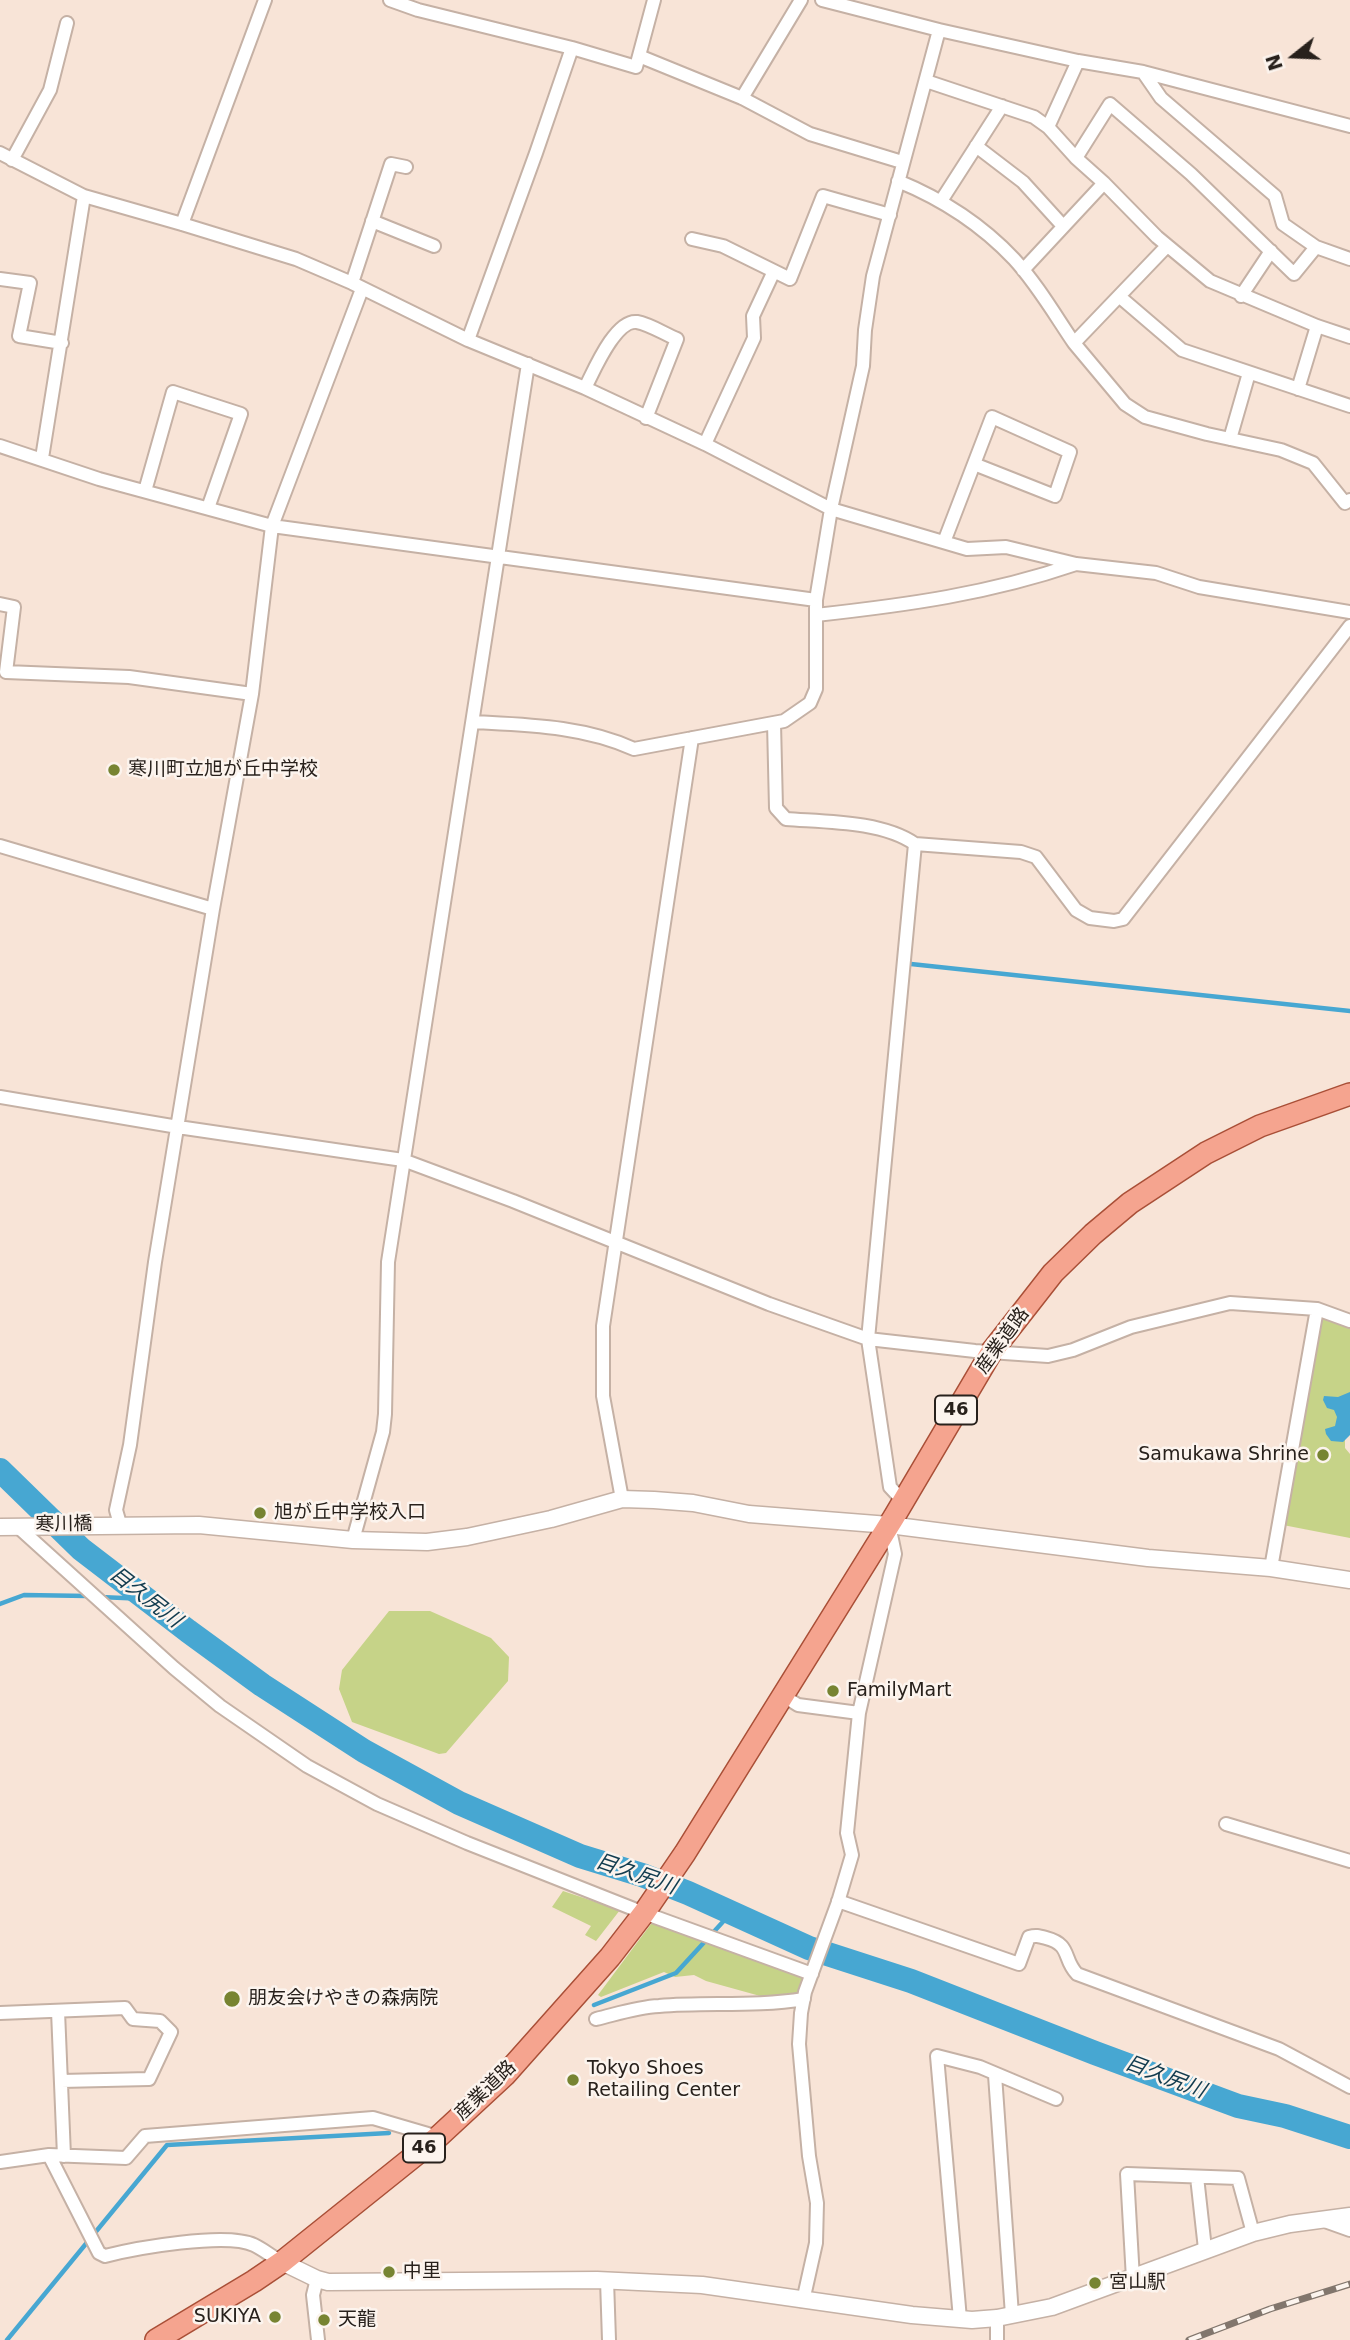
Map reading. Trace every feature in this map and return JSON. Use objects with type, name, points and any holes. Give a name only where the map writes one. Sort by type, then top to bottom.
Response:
[{"type":"main road","name":"産業道路","points":[[156,2340],[282,2262],[438,2137],[505,2075],[602,1966],[646,1910],[685,1853],[889,1525],[992,1350],[1053,1273],[1130,1203],[1206,1153],[1260,1126],[1350,1094]]},
{"type":"street","points":[[182,224],[265,0]]},
{"type":"street","points":[[390,0],[418,10],[572,48],[636,67],[654,0]]},
{"type":"street","points":[[741,98],[801,0]]},
{"type":"street","points":[[822,0],[939,30],[1078,61],[1143,72],[1350,126]]},
{"type":"street","points":[[67,23],[50,90],[4,156],[85,197],[296,260],[357,286],[468,340],[585,388],[705,444],[831,509],[967,549],[1006,548],[1076,564],[1157,573],[1199,587],[1350,612]]},
{"type":"street","points":[[474,722],[580,731],[634,749],[784,721],[810,703],[816,689],[816,600],[831,509],[863,366],[866,317],[873,276],[939,30]]},
{"type":"street","points":[[468,340],[572,48]]},
{"type":"street","points":[[639,56],[741,98],[810,134],[902,162]]},
{"type":"street","points":[[1048,127],[1078,61]]},
{"type":"street","points":[[1143,72],[1161,98],[1275,196],[1283,224],[1316,247],[1350,259]]},
{"type":"street","points":[[926,81],[1034,117],[1048,127],[1076,158],[1167,246],[1210,281],[1241,296],[1350,337]]},
{"type":"street","points":[[1076,158],[1110,104],[1191,174],[1294,274],[1316,247]]},
{"type":"street","points":[[941,201],[1002,106]]},
{"type":"street","points":[[976,146],[1023,182],[1063,226]]},
{"type":"street","points":[[112,1524],[130,1445],[155,1262],[213,909],[252,694],[272,526],[357,286],[372,221],[391,164],[407,167]]},
{"type":"street","points":[[898,181],[961,213],[996,242],[1023,270],[1074,343],[1125,404],[1145,417],[1280,450],[1313,463],[1345,503],[1350,500]]},
{"type":"street","points":[[1023,270],[1104,183]]},
{"type":"street","points":[[692,239],[723,246],[790,279],[823,196],[890,215]]},
{"type":"street","points":[[42,458],[85,197]]},
{"type":"street","points":[[372,221],[434,246]]},
{"type":"street","points":[[1074,343],[1167,246]]},
{"type":"street","points":[[1241,296],[1271,251]]},
{"type":"street","points":[[705,444],[754,338],[753,316],[774,271]]},
{"type":"street","points":[[0,279],[30,283],[19,336],[62,343]]},
{"type":"street","points":[[1120,298],[1182,351],[1350,406]]},
{"type":"street","points":[[585,388],[608,342],[627,324],[636,322],[677,340],[646,418]]},
{"type":"street","points":[[1298,389],[1317,326]]},
{"type":"street","points":[[353,1540],[379,1450],[386,1414],[386,1289],[403,1160],[474,722],[527,364]]},
{"type":"street","points":[[1230,439],[1249,373]]},
{"type":"street","points":[[145,491],[173,392],[242,414],[208,508]]},
{"type":"street","points":[[944,542],[992,417],[1070,452],[1055,496],[974,464]]},
{"type":"street","points":[[0,446],[99,479],[272,526],[816,600]]},
{"type":"street","points":[[816,615],[968,594],[1025,582],[1076,564]]},
{"type":"street","points":[[0,604],[14,607],[6,672],[129,677],[252,694]]},
{"type":"street","points":[[774,723],[776,808],[786,819],[852,824],[903,836],[915,844],[1021,852],[1036,857],[1076,910],[1090,918],[1114,921],[1123,919],[1350,626]]},
{"type":"street","points":[[622,1499],[603,1396],[603,1326],[692,738]]},
{"type":"street","points":[[903,1501],[890,1487],[868,1339],[915,844]]},
{"type":"street","points":[[0,846],[213,909]]},
{"type":"street","points":[[0,1097],[178,1127],[403,1160],[769,1304],[868,1339],[1048,1356],[1073,1350],[1130,1326],[1230,1303],[1317,1309],[1350,1321]]},
{"type":"street","points":[[1270,1568],[1317,1309]]},
{"type":"street","name":"寒川橋","points":[[0,1527],[199,1525],[353,1540],[427,1542],[467,1537],[622,1499],[693,1503],[749,1514],[889,1525],[1148,1558],[1270,1568],[1350,1580]]},
{"type":"street","points":[[803,2301],[816,2243],[817,2203],[809,2156],[799,2044],[804,1999],[852,1855],[847,1833],[859,1713],[894,1564],[894,1546],[889,1525]]},
{"type":"street","points":[[20,1526],[174,1668],[220,1706],[307,1766],[377,1804],[467,1843],[710,1936],[814,1971]]},
{"type":"street","points":[[782,1695],[798,1705],[859,1713]]},
{"type":"street","points":[[1226,1824],[1350,1861]]},
{"type":"street","points":[[838,1902],[1018,1964],[1029,1937],[1036,1935],[1058,1941],[1065,1948],[1072,1969],[1077,1974],[1279,2049],[1350,2087]]},
{"type":"street","points":[[596,2019],[637,2008],[772,2004],[804,1999]]},
{"type":"street","points":[[0,2013],[125,2008],[133,2019],[160,2021],[172,2032],[149,2078],[61,2081]]},
{"type":"street","points":[[58,2011],[64,2156]]},
{"type":"street","points":[[960,2319],[937,2056],[980,2067],[1056,2099]]},
{"type":"street","points":[[995,2075],[1004,2316],[997,2340]]},
{"type":"street","points":[[0,2162],[49,2155],[126,2158],[145,2136],[373,2118],[438,2137]]},
{"type":"street","points":[[49,2155],[99,2253],[105,2256],[134,2248],[228,2239],[255,2245],[282,2262],[328,2282],[607,2280],[702,2285],[803,2301],[960,2319],[1004,2316],[1052,2307],[1253,2233],[1350,2216]]},
{"type":"street","points":[[1133,2278],[1127,2174],[1238,2178],[1253,2233]]},
{"type":"street","points":[[1197,2177],[1205,2249]]},
{"type":"street","points":[[1322,2220],[1350,2230]]},
{"type":"street","points":[[317,2279],[313,2295],[318,2340]]},
{"type":"street","points":[[607,2280],[609,2340]]},
{"type":"green space","name":"Samukawa Shrine","points":[[1321,1315],[1350,1315],[1350,1428],[1345,1431],[1345,1448],[1350,1454],[1350,1538],[1283,1525]]},
{"type":"green space","points":[[389,1611],[430,1611],[491,1638],[509,1657],[508,1681],[446,1753],[439,1754],[352,1722],[339,1689],[342,1670]]},
{"type":"green space","points":[[563,1891],[620,1910],[596,1941],[585,1935],[591,1926],[552,1907]]},
{"type":"green space","points":[[656,1922],[805,1978],[799,1994],[771,1999],[706,1981],[694,1975],[675,1977],[664,1972],[601,1997],[598,1995],[651,1924]]},
{"type":"water","points":[[1350,1392],[1350,1435],[1343,1442],[1331,1441],[1325,1429],[1335,1426],[1337,1417],[1334,1410],[1327,1408],[1324,1396],[1338,1397]]},
{"type":"waterway","points":[[911,964],[1350,1011]]},
{"type":"waterway","name":"目久尻川","points":[[0,1470],[81,1549],[262,1685],[364,1751],[459,1803],[580,1856],[642,1875],[688,1893],[809,1948],[911,1981],[1238,2106],[1285,2116],[1350,2137]]},
{"type":"waterway","points":[[0,1604],[24,1595],[88,1596]]},
{"type":"waterway","points":[[100,1597],[146,1599]]},
{"type":"waterway","points":[[594,2005],[676,1973],[731,1913]]},
{"type":"waterway","points":[[7,2340],[167,2145],[389,2133]]},
{"type":"railway","points":[[1189,2340],[1270,2309],[1350,2284]]},
{"type":"place","name":"寒川町立旭が丘中学校","points":[[114,770]]},
{"type":"place","name":"Samukawa Shrine","points":[[1323,1455]]},
{"type":"place","name":"旭が丘中学校入口","points":[[260,1513]]},
{"type":"place","name":"FamilyMart","points":[[833,1691]]},
{"type":"place","name":"朋友会けやきの森病院","points":[[232,1999]]},
{"type":"place","name":"Tokyo Shoes Retailing Center","points":[[573,2080]]},
{"type":"place","name":"中里","points":[[389,2272]]},
{"type":"place","name":"宮山駅","points":[[1095,2283]]},
{"type":"place","name":"SUKIYA","points":[[275,2317]]},
{"type":"place","name":"天龍","points":[[324,2320]]}]
